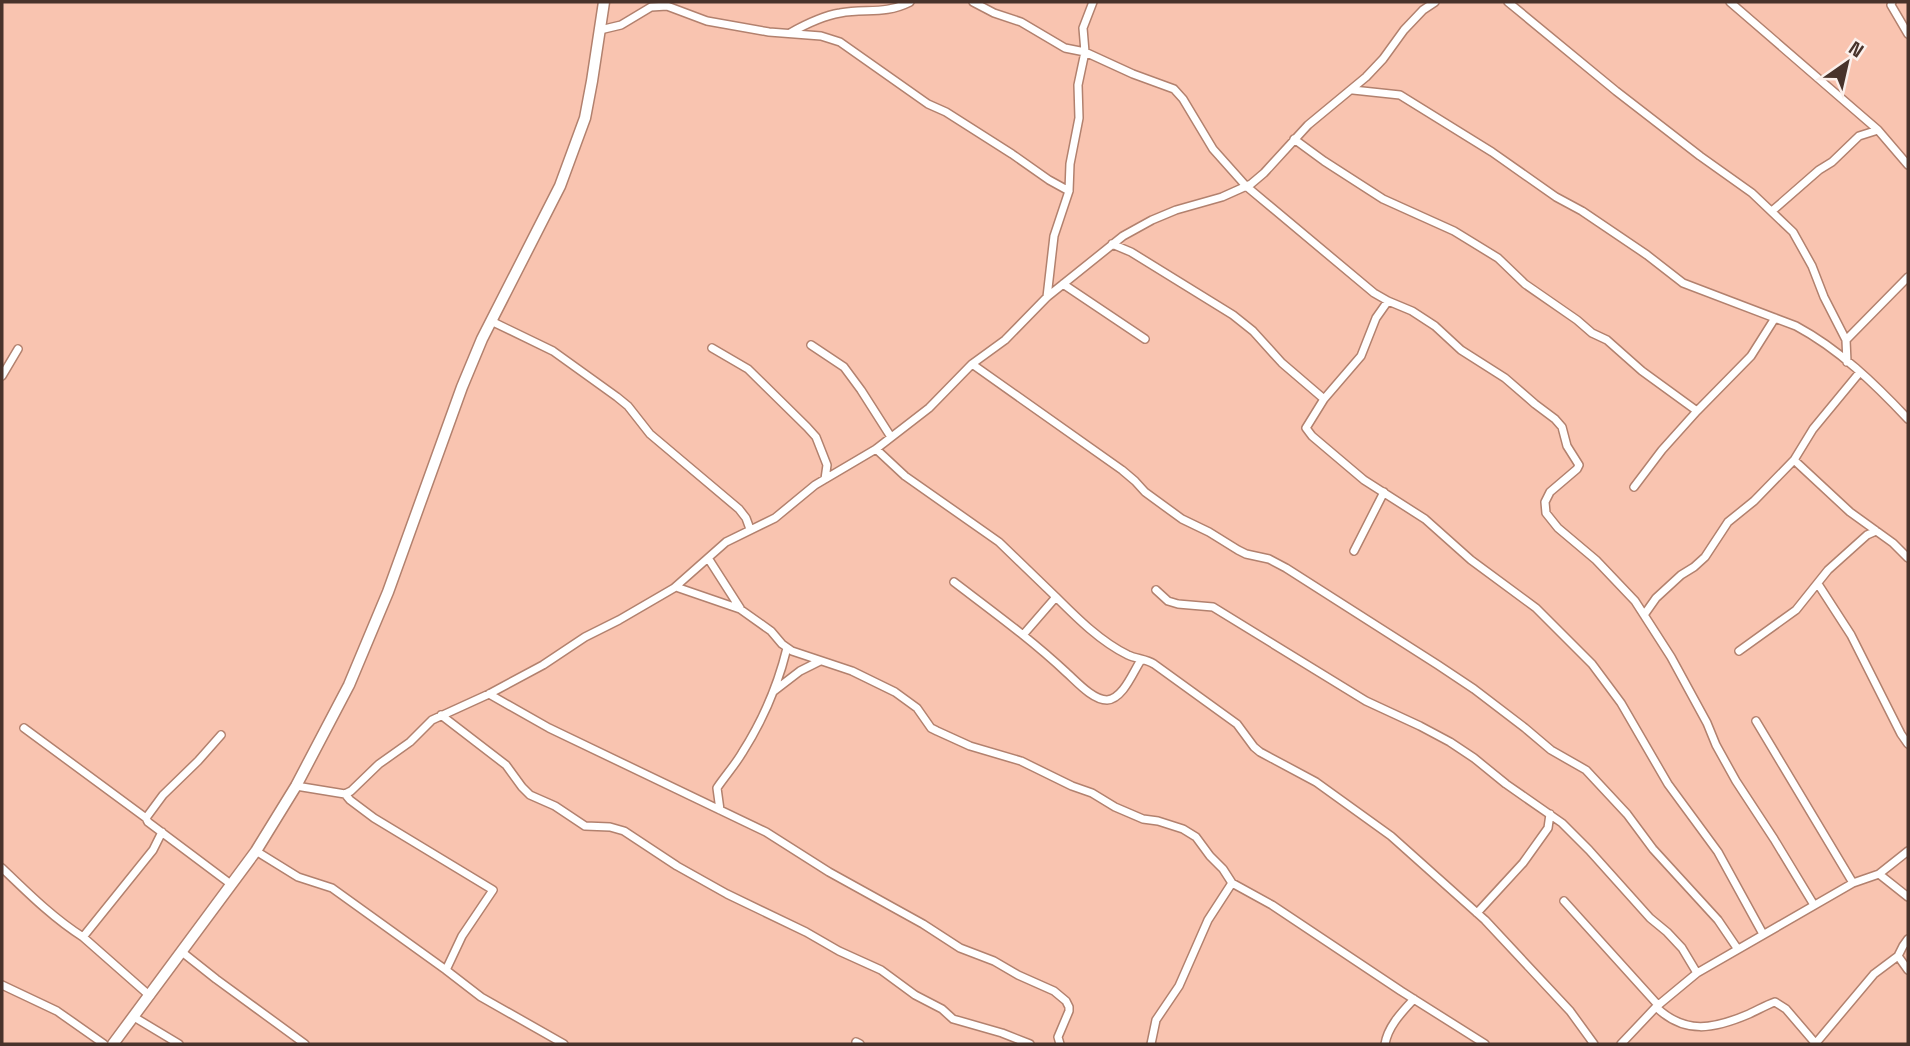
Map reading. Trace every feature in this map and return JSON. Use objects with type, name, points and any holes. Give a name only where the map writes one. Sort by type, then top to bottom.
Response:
[{"type":"street","points":[[113,1044],[256,851],[296,786],[349,685],[388,592],[462,387],[491,321],[560,186],[585,118],[604,2]]},
{"type":"street","points":[[789,33],[813,21],[839,13],[887,10],[910,2]]},
{"type":"street","points":[[973,2],[1021,22],[1065,48],[1085,52],[1174,89],[1213,149],[1246,186],[1374,293],[1412,311],[1435,326],[1461,350],[1505,378],[1559,423],[1567,446],[1579,465],[1550,492],[1545,502],[1546,513],[1558,528],[1596,560],[1635,601],[1671,657],[1736,781],[1814,905]]},
{"type":"street","points":[[988,10],[992,2]]},
{"type":"street","points":[[1047,298],[1054,236],[1069,191],[1070,164],[1079,118],[1078,85],[1085,52],[1083,28],[1093,2]]},
{"type":"street","points":[[296,786],[345,794],[351,791],[379,764],[410,742],[425,725],[543,665],[585,637],[676,587],[726,541],[775,518],[825,479],[876,449],[929,408],[972,364],[1005,340],[1047,298],[1112,244],[1152,220],[1222,197],[1246,186],[1264,173],[1308,125],[1353,90],[1404,30],[1423,10],[1435,2]]},
{"type":"street","points":[[1508,2],[1597,76],[1700,156],[1734,178],[1793,232],[1846,340],[1847,362]]},
{"type":"street","points":[[1730,2],[1878,130],[1908,165]]},
{"type":"street","points":[[1892,2],[1891,5],[1908,34]]},
{"type":"street","points":[[600,30],[621,25],[651,7],[667,6],[707,20],[769,32],[821,36],[840,42],[928,104],[946,111],[1069,191]]},
{"type":"street","points":[[1353,90],[1400,95],[1492,152],[1556,197],[1582,211],[1683,283],[1796,326],[1812,335],[1880,388],[1908,419]]},
{"type":"street","points":[[1772,211],[1859,136],[1878,130]]},
{"type":"street","points":[[1294,139],[1383,199],[1454,231],[1498,258],[1525,284],[1592,333],[1607,340],[1665,389],[1697,411]]},
{"type":"street","points":[[1112,244],[1132,252],[1233,315],[1324,399]]},
{"type":"street","points":[[1846,340],[1908,277]]},
{"type":"street","points":[[1063,284],[1145,340]]},
{"type":"street","points":[[1388,301],[1376,318],[1361,356],[1324,399],[1306,428],[1364,480],[1425,519],[1471,560],[1536,608],[1592,664],[1621,703],[1668,784],[1718,852],[1763,933]]},
{"type":"street","points":[[1634,486],[1697,411],[1751,356],[1775,318]]},
{"type":"street","points":[[491,321],[553,351],[617,397],[628,406],[650,434],[738,509],[746,518],[750,529]]},
{"type":"street","points":[[811,345],[844,367],[891,437]]},
{"type":"street","points":[[712,348],[748,369],[816,437],[827,465],[825,479]]},
{"type":"street","points":[[2,376],[18,349]]},
{"type":"street","points":[[972,364],[1122,470],[1145,492],[1182,519],[1246,554],[1269,559],[1286,568],[1456,677],[1551,750],[1586,770],[1718,920],[1737,948]]},
{"type":"street","points":[[1644,615],[1656,598],[1706,557],[1728,522],[1754,501],[1794,460],[1813,429],[1860,372]]},
{"type":"street","points":[[876,449],[905,476],[999,542],[1076,617],[1106,641],[1127,655],[1150,661],[1237,724],[1260,752],[1316,782],[1391,836],[1477,913],[1525,961],[1570,1011],[1594,1044]]},
{"type":"street","points":[[1794,460],[1850,512],[1893,543],[1908,558]]},
{"type":"street","points":[[827,465],[838,471]]},
{"type":"street","points":[[1354,551],[1384,492]]},
{"type":"street","points":[[1864,523],[1867,535]]},
{"type":"street","points":[[1739,651],[1796,610],[1828,569],[1867,535],[1876,531]]},
{"type":"street","points":[[708,558],[740,609]]},
{"type":"street","points":[[954,582],[1023,635],[1095,696],[1103,699],[1117,696],[1141,660]]},
{"type":"street","points":[[1818,584],[1851,635],[1908,744]]},
{"type":"street","points":[[676,587],[740,609],[771,631],[787,648],[852,671],[895,692],[916,708],[931,728],[937,731],[970,746],[1021,761],[1143,819],[1183,828],[1196,837],[1232,883],[1272,905],[1485,1044]]},
{"type":"street","points":[[1156,590],[1168,601],[1178,604],[1213,607],[1367,701],[1474,758],[1562,823],[1650,918],[1682,948],[1697,972]]},
{"type":"street","points":[[1023,635],[1056,597]]},
{"type":"street","points":[[720,810],[717,789],[750,739],[774,692],[787,648]]},
{"type":"street","points":[[774,692],[800,671],[820,660]]},
{"type":"street","points":[[489,694],[549,728],[766,832],[960,948],[994,961],[1054,991],[1069,1007],[1058,1037],[1060,1044]]},
{"type":"street","points":[[441,715],[506,765],[530,795],[555,806],[585,826],[610,827],[624,831],[677,866],[727,894],[881,970],[953,1019],[1030,1044]]},
{"type":"street","points":[[1756,721],[1853,883]]},
{"type":"street","points":[[24,728],[232,885]]},
{"type":"street","points":[[146,818],[163,795],[222,735]]},
{"type":"street","points":[[345,794],[374,818],[493,890],[462,936],[446,970]]},
{"type":"street","points":[[1477,913],[1522,863],[1548,828],[1550,814]]},
{"type":"street","points":[[1548,828],[1562,823]]},
{"type":"street","points":[[83,937],[153,850],[162,832]]},
{"type":"street","points":[[1621,1044],[1657,1006],[1697,972],[1853,883],[1879,874],[1908,850]]},
{"type":"street","points":[[256,851],[298,877],[332,888],[481,997],[564,1044]]},
{"type":"street","points":[[2,868],[150,996]]},
{"type":"street","points":[[1879,874],[1908,897]]},
{"type":"street","points":[[1151,1044],[1156,1020],[1179,986],[1209,920],[1232,883]]},
{"type":"street","points":[[1564,901],[1667,1018],[1690,1027],[1713,1026],[1775,1002],[1786,1009],[1816,1044],[1874,974],[1898,956],[1908,939]]},
{"type":"street","points":[[182,952],[305,1044]]},
{"type":"street","points":[[1898,956],[1908,970]]},
{"type":"street","points":[[2,985],[57,1011],[104,1044]]},
{"type":"street","points":[[1385,1044],[1387,1033],[1414,999]]},
{"type":"street","points":[[134,1017],[179,1044]]}]
